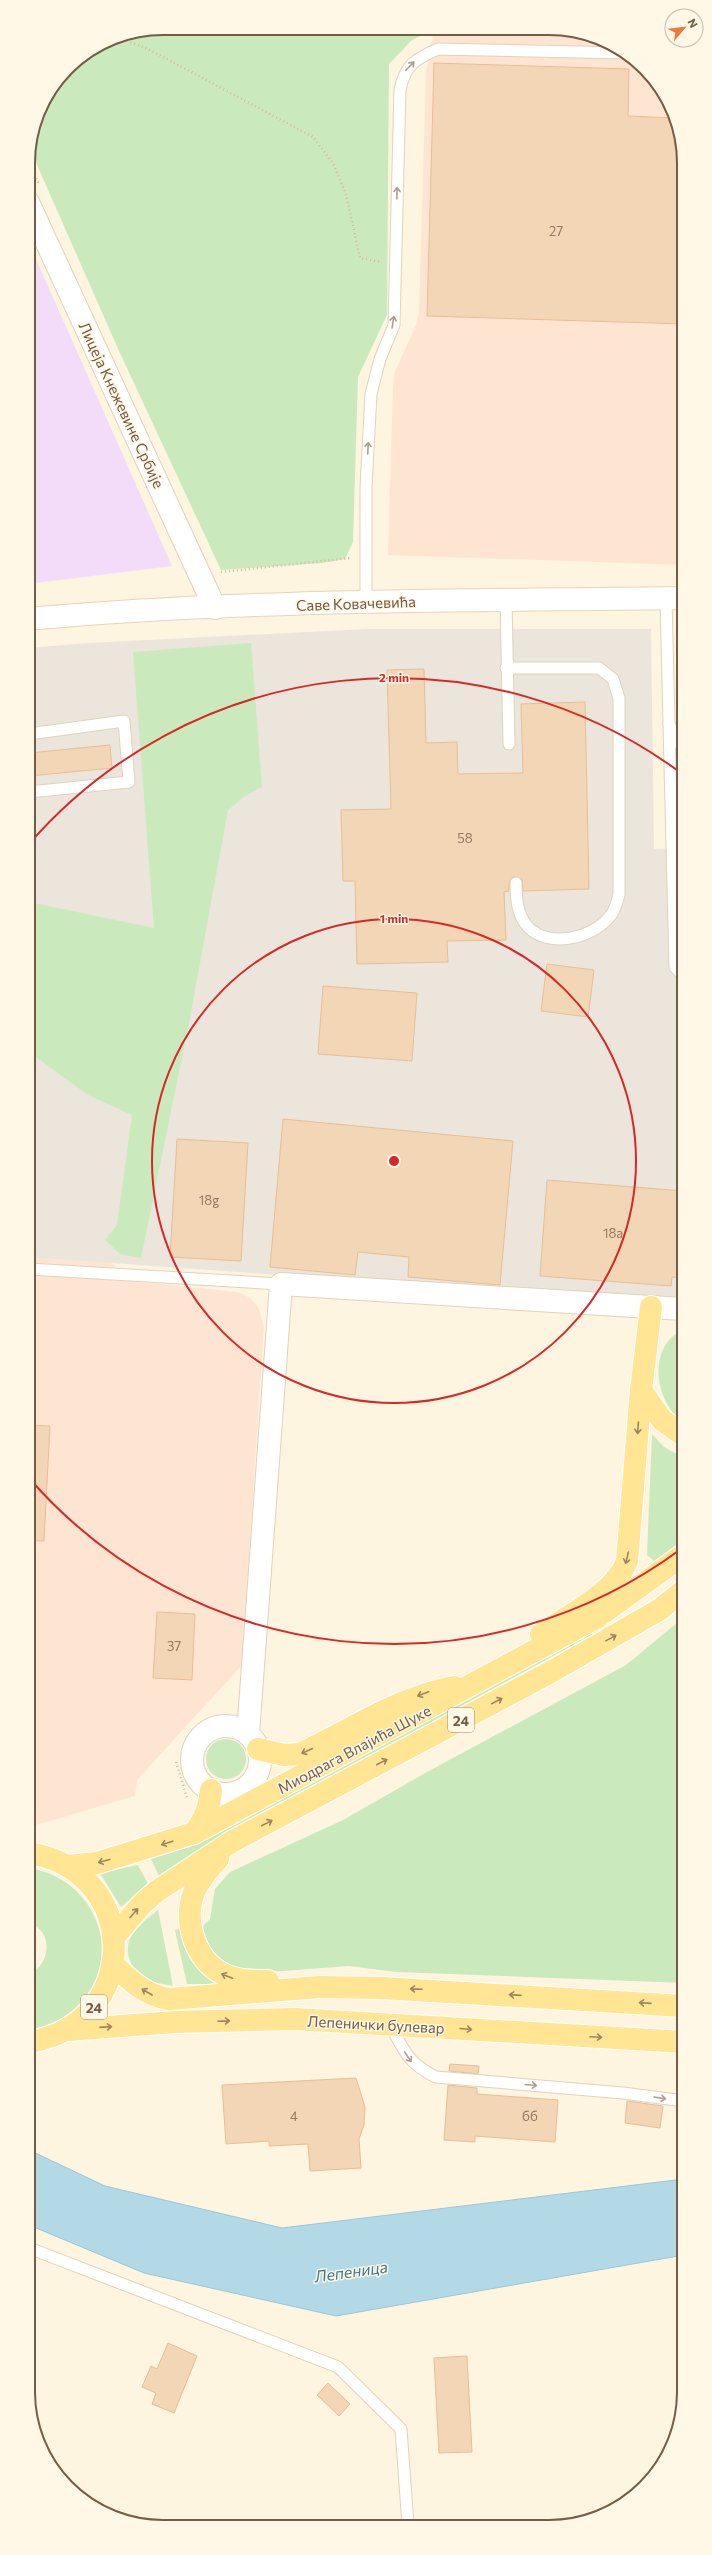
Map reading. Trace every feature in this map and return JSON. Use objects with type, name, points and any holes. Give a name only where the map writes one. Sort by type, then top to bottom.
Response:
[{"type":"main road","points":[[507,1667],[526,1645],[611,1586],[624,1568],[629,1547],[640,1390],[651,1307]]},
{"type":"main road","points":[[640,1390],[662,1420],[677,1431]]},
{"type":"main road","name":"Миодрага Влајића Шуке","points":[[68,1866],[97,1863],[194,1834],[507,1667],[610,1609],[677,1559]]},
{"type":"main road","name":"Миодрага Влајића Шуке","points":[[114,1937],[142,1904],[157,1892],[233,1841],[549,1673],[653,1614],[677,1596]]},
{"type":"main road","points":[[253,1741],[284,1755],[300,1754],[353,1726],[428,1692],[475,1684]]},
{"type":"main road","points":[[194,1834],[203,1822],[209,1807],[211,1790]]},
{"type":"main road","points":[[233,1841],[209,1869],[197,1887],[193,1897],[190,1920],[198,1949],[210,1966],[232,1978],[276,1980],[320,1987]]},
{"type":"main road","name":"24","points":[[35,1854],[49,1857],[68,1866],[86,1880],[101,1898],[110,1919],[114,1937],[113,1964],[107,1985],[95,2006],[68,2030],[48,2038],[35,2041]]},
{"type":"main road","points":[[113,1964],[141,1988],[160,1998],[169,2000],[320,1987],[421,1989],[677,2006]]},
{"type":"main road","name":"Лепенички булевар","points":[[68,2030],[175,2022],[295,2019],[389,2023],[677,2042]]},
{"type":"street","name":"Лицеја Кнежевине Србије","points":[[35,195],[215,608]]},
{"type":"street","name":"Саве Ковачевића","points":[[35,618],[90,614],[366,602],[675,598]]},
{"type":"street","points":[[253,1741],[238,1728],[227,1726],[216,1728],[206,1733],[198,1741],[193,1752],[194,1768],[201,1784],[222,1794],[233,1793],[244,1789],[253,1782],[258,1772],[260,1760],[253,1741],[281,1284],[677,1309]]},
{"type":"lane","points":[[366,602],[366,487],[371,394],[380,359],[394,325],[400,90],[403,73],[419,57],[438,49],[614,53]]},
{"type":"lane","points":[[675,598],[669,724],[675,967],[677,969]]},
{"type":"lane","points":[[506,601],[506,668],[509,744]]},
{"type":"lane","points":[[506,668],[599,668],[613,679],[619,698],[619,895],[611,915],[592,931],[570,938],[548,938],[528,927],[517,905],[516,883]]},
{"type":"lane","points":[[35,733],[124,721],[129,782],[35,791]]},
{"type":"lane","points":[[669,724],[677,739]]},
{"type":"lane","points":[[35,1269],[281,1284]]},
{"type":"lane","points":[[389,2023],[409,2059],[419,2069],[436,2077],[623,2093],[677,2100]]},
{"type":"lane","points":[[35,2250],[338,2367],[401,2429],[408,2520]]},
{"type":"path","points":[[126,40],[150,50],[313,136],[333,163],[346,194],[360,258],[396,264]]},
{"type":"path","points":[[217,571],[222,573],[366,556]]},
{"type":"path","points":[[176,1762],[187,1795],[187,1805]]},
{"type":"shaded area","points":[[433,35],[557,35],[574,37],[613,52],[627,62],[645,79],[660,99],[673,130],[677,163],[677,565],[388,555],[393,387],[395,372],[416,325],[419,310],[426,71]]},
{"type":"shaded area","points":[[35,257],[172,566],[35,583]]},
{"type":"shaded area","points":[[367,629],[651,629],[654,849],[677,848],[677,1304],[35,1257],[35,647],[88,643]]},
{"type":"shaded area","points":[[35,1253],[103,1258],[140,1282],[238,1292],[250,1298],[258,1307],[264,1326],[242,1665],[137,1780],[135,1796],[35,1825]]},
{"type":"green space","points":[[423,35],[412,40],[389,64],[387,315],[358,377],[353,542],[345,559],[322,563],[221,570],[119,351],[35,160],[37,138],[48,107],[62,85],[73,73],[92,57],[107,48],[130,39],[147,36]]},
{"type":"green space","points":[[251,643],[262,787],[245,796],[228,810],[189,1023],[141,1258],[120,1254],[105,1240],[117,1225],[132,1115],[88,1095],[35,1056],[35,903],[154,928],[133,652]]},
{"type":"green space","points":[[677,1334],[677,1417],[666,1402],[661,1389],[659,1375],[659,1361],[663,1348],[671,1338]]},
{"type":"green space","points":[[652,1434],[664,1447],[677,1454],[677,1546],[654,1561],[647,1555]]},
{"type":"green space","points":[[677,1623],[677,1983],[396,1972],[349,1966],[256,1973],[231,1968],[209,1949],[201,1928],[210,1919],[215,1889],[230,1872],[343,1820],[427,1772],[626,1665]]},
{"type":"green space","points":[[597,1627],[599,1631],[210,1843],[159,1876],[151,1859],[207,1839]]},
{"type":"green space","points":[[230,1739],[237,1742],[243,1748],[246,1759],[245,1767],[237,1776],[230,1779],[222,1779],[215,1776],[207,1767],[206,1755],[209,1748],[218,1740]]},
{"type":"green space","points":[[138,1865],[148,1884],[121,1907],[100,1873]]},
{"type":"green space","points":[[35,1870],[55,1876],[76,1891],[91,1911],[100,1933],[102,1957],[96,1980],[83,2002],[61,2019],[35,2028],[35,1971],[42,1963],[47,1948],[43,1933],[35,1926]]},
{"type":"green space","points":[[158,1910],[173,1986],[152,1982],[144,1978],[134,1968],[128,1954],[130,1939],[134,1933]]},
{"type":"green space","points":[[181,1928],[210,1979],[218,1984],[187,1984],[175,1930]]},
{"type":"water","name":"Лепеница","points":[[35,2153],[105,2186],[282,2228],[677,2180],[677,2256],[336,2316],[144,2273],[35,2228]]},
{"type":"building","points":[[434,63],[629,69],[628,116],[668,118],[673,130],[677,163],[677,324],[427,316]]},
{"type":"building","points":[[424,669],[426,743],[457,742],[458,774],[523,773],[521,704],[585,702],[589,889],[523,891],[522,879],[513,877],[509,883],[509,891],[504,892],[506,940],[447,941],[448,962],[357,964],[355,881],[343,881],[341,810],[391,809],[387,670]]},
{"type":"building","points":[[110,745],[112,768],[35,775],[35,752]]},
{"type":"building","points":[[547,964],[594,970],[588,1017],[541,1011]]},
{"type":"building","points":[[323,986],[417,993],[412,1061],[318,1054]]},
{"type":"building","points":[[283,1119],[513,1141],[500,1285],[408,1277],[409,1257],[358,1252],[355,1275],[270,1267]]},
{"type":"building","points":[[177,1139],[248,1143],[241,1261],[170,1257]]},
{"type":"building","points":[[547,1180],[677,1191],[677,1277],[672,1277],[671,1286],[540,1276]]},
{"type":"building","points":[[35,1425],[50,1426],[44,1541],[35,1541]]},
{"type":"building","points":[[157,1612],[195,1614],[192,1680],[153,1678]]},
{"type":"building","points":[[450,2064],[479,2066],[478,2074],[449,2071]]},
{"type":"building","points":[[356,2078],[365,2107],[364,2125],[359,2139],[361,2168],[310,2171],[308,2144],[269,2146],[269,2141],[226,2144],[222,2085]]},
{"type":"building","points":[[448,2085],[477,2088],[477,2094],[558,2100],[555,2142],[475,2136],[475,2142],[444,2140]]},
{"type":"building","points":[[627,2101],[663,2106],[660,2128],[625,2123]]},
{"type":"building","points":[[168,2343],[197,2356],[174,2413],[152,2404],[156,2393],[142,2387],[151,2366],[157,2369]]},
{"type":"building","points":[[467,2356],[472,2452],[439,2453],[434,2358]]},
{"type":"building","points":[[328,2383],[350,2404],[339,2416],[317,2395]]}]
